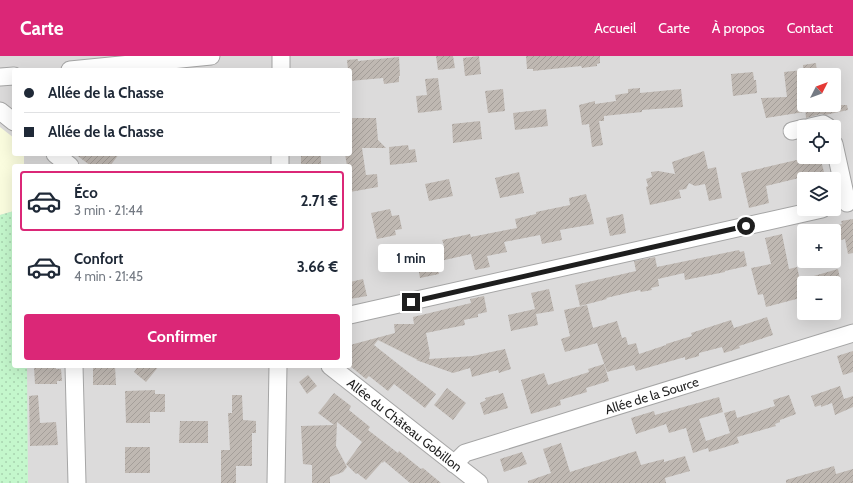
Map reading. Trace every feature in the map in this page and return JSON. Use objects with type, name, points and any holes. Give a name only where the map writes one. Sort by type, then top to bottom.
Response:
[{"type":"street","points":[[90,68],[211,56]]},
{"type":"street","points":[[281,56],[281,68]]},
{"type":"street","points":[[0,77],[12,76]]},
{"type":"street","points":[[0,111],[12,120]]},
{"type":"street","points":[[58,156],[68,164]]},
{"type":"street","points":[[838,164],[845,204]]},
{"type":"street","points":[[352,315],[797,215]]},
{"type":"street","name":"Allée de la Source","points":[[454,464],[465,453],[853,333]]},
{"type":"street","points":[[74,368],[77,483]]},
{"type":"street","points":[[276,483],[278,368]]},
{"type":"street","name":"Allée du Château Gobillon","points":[[333,368],[479,483]]},
{"type":"shaded area","points":[[0,56],[853,56],[853,483],[0,483]]},
{"type":"shaded area","points":[[0,127],[12,136],[12,156],[24,156],[24,164],[12,164],[12,212],[0,215]]},
{"type":"green space","points":[[12,212],[12,368],[27,368],[28,483],[0,483],[0,215]]},
{"type":"building","points":[[436,56],[453,56],[455,68],[438,70]]},
{"type":"building","points":[[479,56],[481,74],[465,76],[463,58]]},
{"type":"building","points":[[526,56],[600,56],[600,63],[597,64],[597,66],[582,68],[581,66],[533,71],[533,69],[527,69]]},
{"type":"building","points":[[399,57],[399,82],[384,84],[383,78],[352,81],[352,68],[348,68],[347,60],[358,59],[358,61]]},
{"type":"building","points":[[816,63],[816,68],[803,68],[803,65]]},
{"type":"building","points":[[797,71],[797,112],[804,112],[766,118],[761,98],[787,97],[784,72]]},
{"type":"building","points":[[753,72],[754,80],[756,80],[757,93],[733,96],[731,74]]},
{"type":"building","points":[[438,78],[442,110],[418,113],[416,96],[427,95],[425,79]]},
{"type":"building","points":[[640,88],[640,93],[681,89],[683,107],[642,110],[642,112],[604,116],[604,121],[599,121],[603,145],[592,147],[589,124],[582,125],[579,105],[595,101],[595,104],[616,101],[615,95],[628,93],[628,89]]},
{"type":"building","points":[[503,89],[505,111],[488,113],[485,91]]},
{"type":"building","points":[[841,105],[847,105],[848,110],[841,112]]},
{"type":"building","points":[[546,109],[548,126],[515,130],[513,113]]},
{"type":"building","points":[[806,112],[839,112],[825,115],[821,114],[806,118]]},
{"type":"building","points":[[352,118],[376,118],[378,140],[386,148],[362,148],[366,175],[377,174],[378,187],[352,192],[352,164],[347,164],[345,156],[352,156]]},
{"type":"building","points":[[480,121],[482,139],[453,143],[452,124]]},
{"type":"building","points":[[408,145],[409,150],[415,149],[417,162],[390,165],[389,147]]},
{"type":"building","points":[[704,151],[708,169],[716,167],[722,198],[709,201],[705,184],[695,186],[689,183],[686,189],[679,190],[681,198],[650,205],[646,187],[648,186],[646,179],[652,177],[651,172],[658,171],[675,174],[672,162]]},
{"type":"building","points":[[78,156],[118,156],[112,164],[88,164]]},
{"type":"building","points":[[301,156],[321,156],[321,164],[301,164]]},
{"type":"building","points":[[797,160],[797,164],[822,164],[824,172],[797,172],[797,179],[766,186],[769,203],[749,208],[741,173]]},
{"type":"building","points":[[519,172],[524,193],[500,198],[495,178]]},
{"type":"building","points":[[449,179],[453,196],[429,201],[425,184]]},
{"type":"building","points":[[586,194],[594,224],[560,230],[562,240],[542,244],[540,235],[504,242],[507,252],[487,256],[490,267],[475,270],[471,254],[436,262],[439,274],[420,278],[416,256],[427,254],[426,249],[444,245],[442,240],[470,234],[471,237],[517,228],[515,219],[536,214],[536,212],[570,205],[569,198]]},
{"type":"building","points":[[390,209],[392,216],[399,215],[402,229],[395,230],[396,235],[377,239],[371,213]]},
{"type":"building","points":[[623,214],[626,233],[610,236],[606,218]]},
{"type":"building","points":[[853,219],[853,253],[848,254],[845,239],[841,240],[841,221]]},
{"type":"building","points":[[782,234],[789,269],[797,267],[799,276],[797,276],[797,299],[766,307],[763,294],[758,295],[751,268],[771,264],[765,238]]},
{"type":"building","points":[[739,250],[740,252],[744,251],[747,266],[685,280],[684,273],[658,279],[659,286],[651,288],[652,290],[641,292],[640,290],[580,306],[575,285],[636,271],[634,261],[655,257],[657,267]]},
{"type":"building","points":[[838,269],[840,276],[814,276]]},
{"type":"building","points":[[363,279],[367,296],[352,299],[352,282]]},
{"type":"building","points":[[549,289],[554,311],[536,314],[538,325],[511,331],[508,315],[535,309],[531,293]]},
{"type":"building","points":[[484,296],[487,312],[478,314],[478,317],[464,320],[465,325],[426,333],[430,354],[429,359],[473,356],[505,349],[511,369],[499,373],[498,370],[472,377],[470,368],[453,373],[416,360],[418,360],[378,340],[374,345],[436,394],[425,408],[394,384],[388,391],[369,376],[366,379],[352,368],[352,344],[395,333],[394,324],[414,324],[413,317],[471,303],[470,299]]},
{"type":"building","points":[[587,305],[593,328],[617,321],[622,338],[626,337],[628,345],[636,343],[639,354],[692,336],[691,333],[731,320],[734,328],[767,317],[773,335],[739,346],[740,348],[724,353],[722,347],[699,353],[699,356],[685,360],[685,357],[636,371],[634,365],[607,372],[597,343],[565,352],[561,339],[570,336],[564,310]]},
{"type":"building","points":[[853,351],[853,372],[843,375],[837,356]]},
{"type":"building","points":[[604,364],[609,381],[586,388],[587,392],[560,400],[561,405],[531,414],[521,380],[544,373],[548,385],[589,372],[588,369]]},
{"type":"building","points":[[34,368],[61,369],[62,381],[57,381],[57,384],[35,384]]},
{"type":"building","points":[[93,368],[115,368],[116,385],[93,385]]},
{"type":"building","points":[[137,368],[157,368],[146,382],[134,372]]},
{"type":"building","points":[[308,375],[317,386],[307,394],[299,382]]},
{"type":"building","points":[[840,386],[844,399],[853,396],[853,407],[835,415],[832,403],[821,407],[821,405],[815,407],[811,396]]},
{"type":"building","points":[[447,388],[466,403],[453,420],[434,405]]},
{"type":"building","points":[[155,390],[155,394],[165,394],[165,412],[150,412],[150,423],[126,423],[125,391]]},
{"type":"building","points":[[334,393],[351,406],[349,410],[370,427],[368,430],[398,453],[399,451],[421,469],[423,468],[441,483],[410,483],[384,461],[366,480],[357,473],[356,474],[346,464],[362,442],[337,422],[336,446],[347,467],[343,472],[330,477],[330,483],[312,483],[312,465],[303,464],[301,426],[334,425],[318,413]]},
{"type":"building","points":[[503,393],[508,408],[484,415],[480,403],[486,400],[485,398]]},
{"type":"building","points":[[38,395],[40,423],[56,422],[58,445],[30,446],[29,396]]},
{"type":"building","points":[[232,395],[242,395],[243,420],[256,421],[256,433],[252,433],[252,466],[236,466],[236,483],[221,483],[221,450],[230,450],[228,413],[232,413]]},
{"type":"building","points":[[789,395],[796,414],[780,420],[780,422],[775,424],[776,426],[737,437],[739,443],[709,452],[708,448],[693,453],[686,428],[669,433],[666,424],[636,434],[631,418],[654,411],[655,415],[719,397],[723,412],[699,419],[706,441],[730,433],[724,413],[735,410],[737,418],[775,406],[773,400]]},
{"type":"building","points":[[180,421],[208,421],[208,443],[179,443]]},
{"type":"building","points":[[561,443],[570,472],[636,451],[641,465],[664,459],[664,462],[685,456],[690,471],[665,478],[666,483],[528,483],[528,481],[551,473],[543,449]]},
{"type":"building","points":[[125,447],[150,447],[150,473],[125,473]]},
{"type":"building","points":[[522,452],[527,464],[504,472],[500,459]]},
{"type":"building","points":[[834,466],[836,474],[853,469],[853,483],[786,483],[786,480]]},
{"type":"route","points":[[411,302],[746,226]]}]
